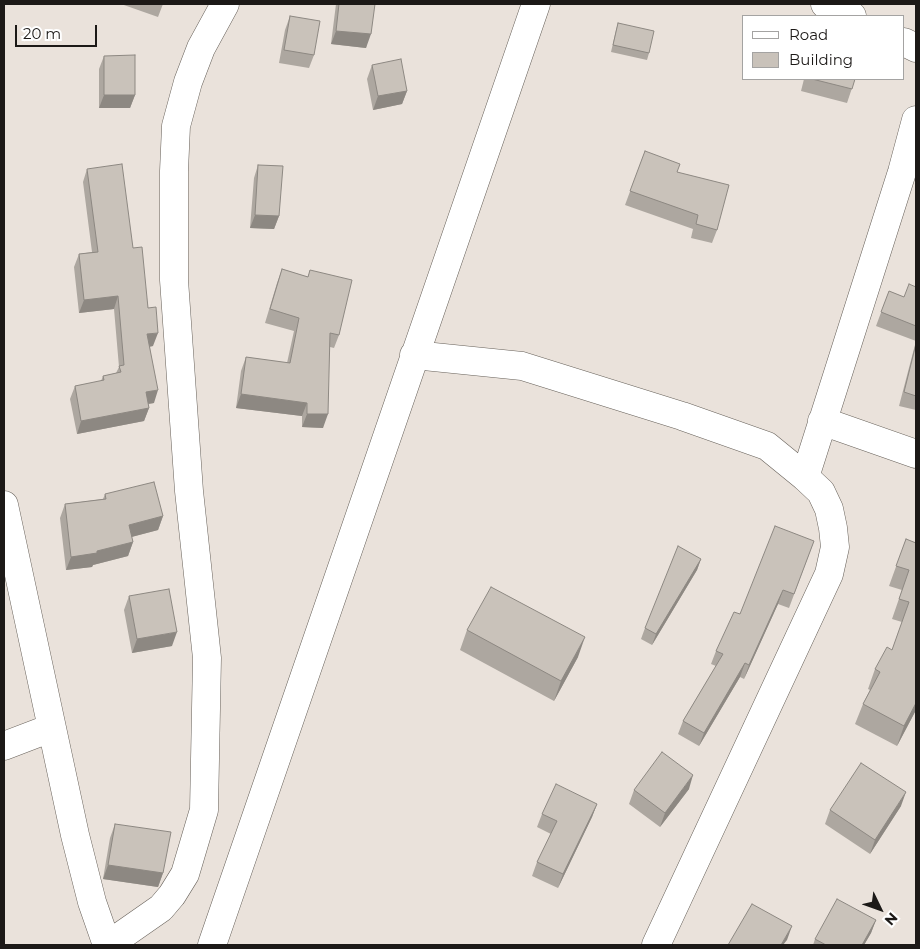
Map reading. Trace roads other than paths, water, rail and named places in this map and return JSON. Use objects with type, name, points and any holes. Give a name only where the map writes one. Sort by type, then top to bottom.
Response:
[{"type":"street","points":[[4,505],[74,835],[92,902],[107,945],[161,908],[172,895],[185,874],[204,810],[207,658],[189,492],[174,280],[174,171],[176,126],[188,82],[201,48],[225,4]]},
{"type":"street","points":[[212,945],[536,4]]},
{"type":"street","points":[[825,4],[850,15]]},
{"type":"street","points":[[806,477],[822,421],[902,172],[916,120]]},
{"type":"street","points":[[414,355],[522,366],[682,416],[767,446],[806,477],[821,492],[829,509],[835,547],[829,574],[656,945]]},
{"type":"street","points":[[822,421],[916,454]]},
{"type":"street","points":[[4,746],[52,728]]}]
